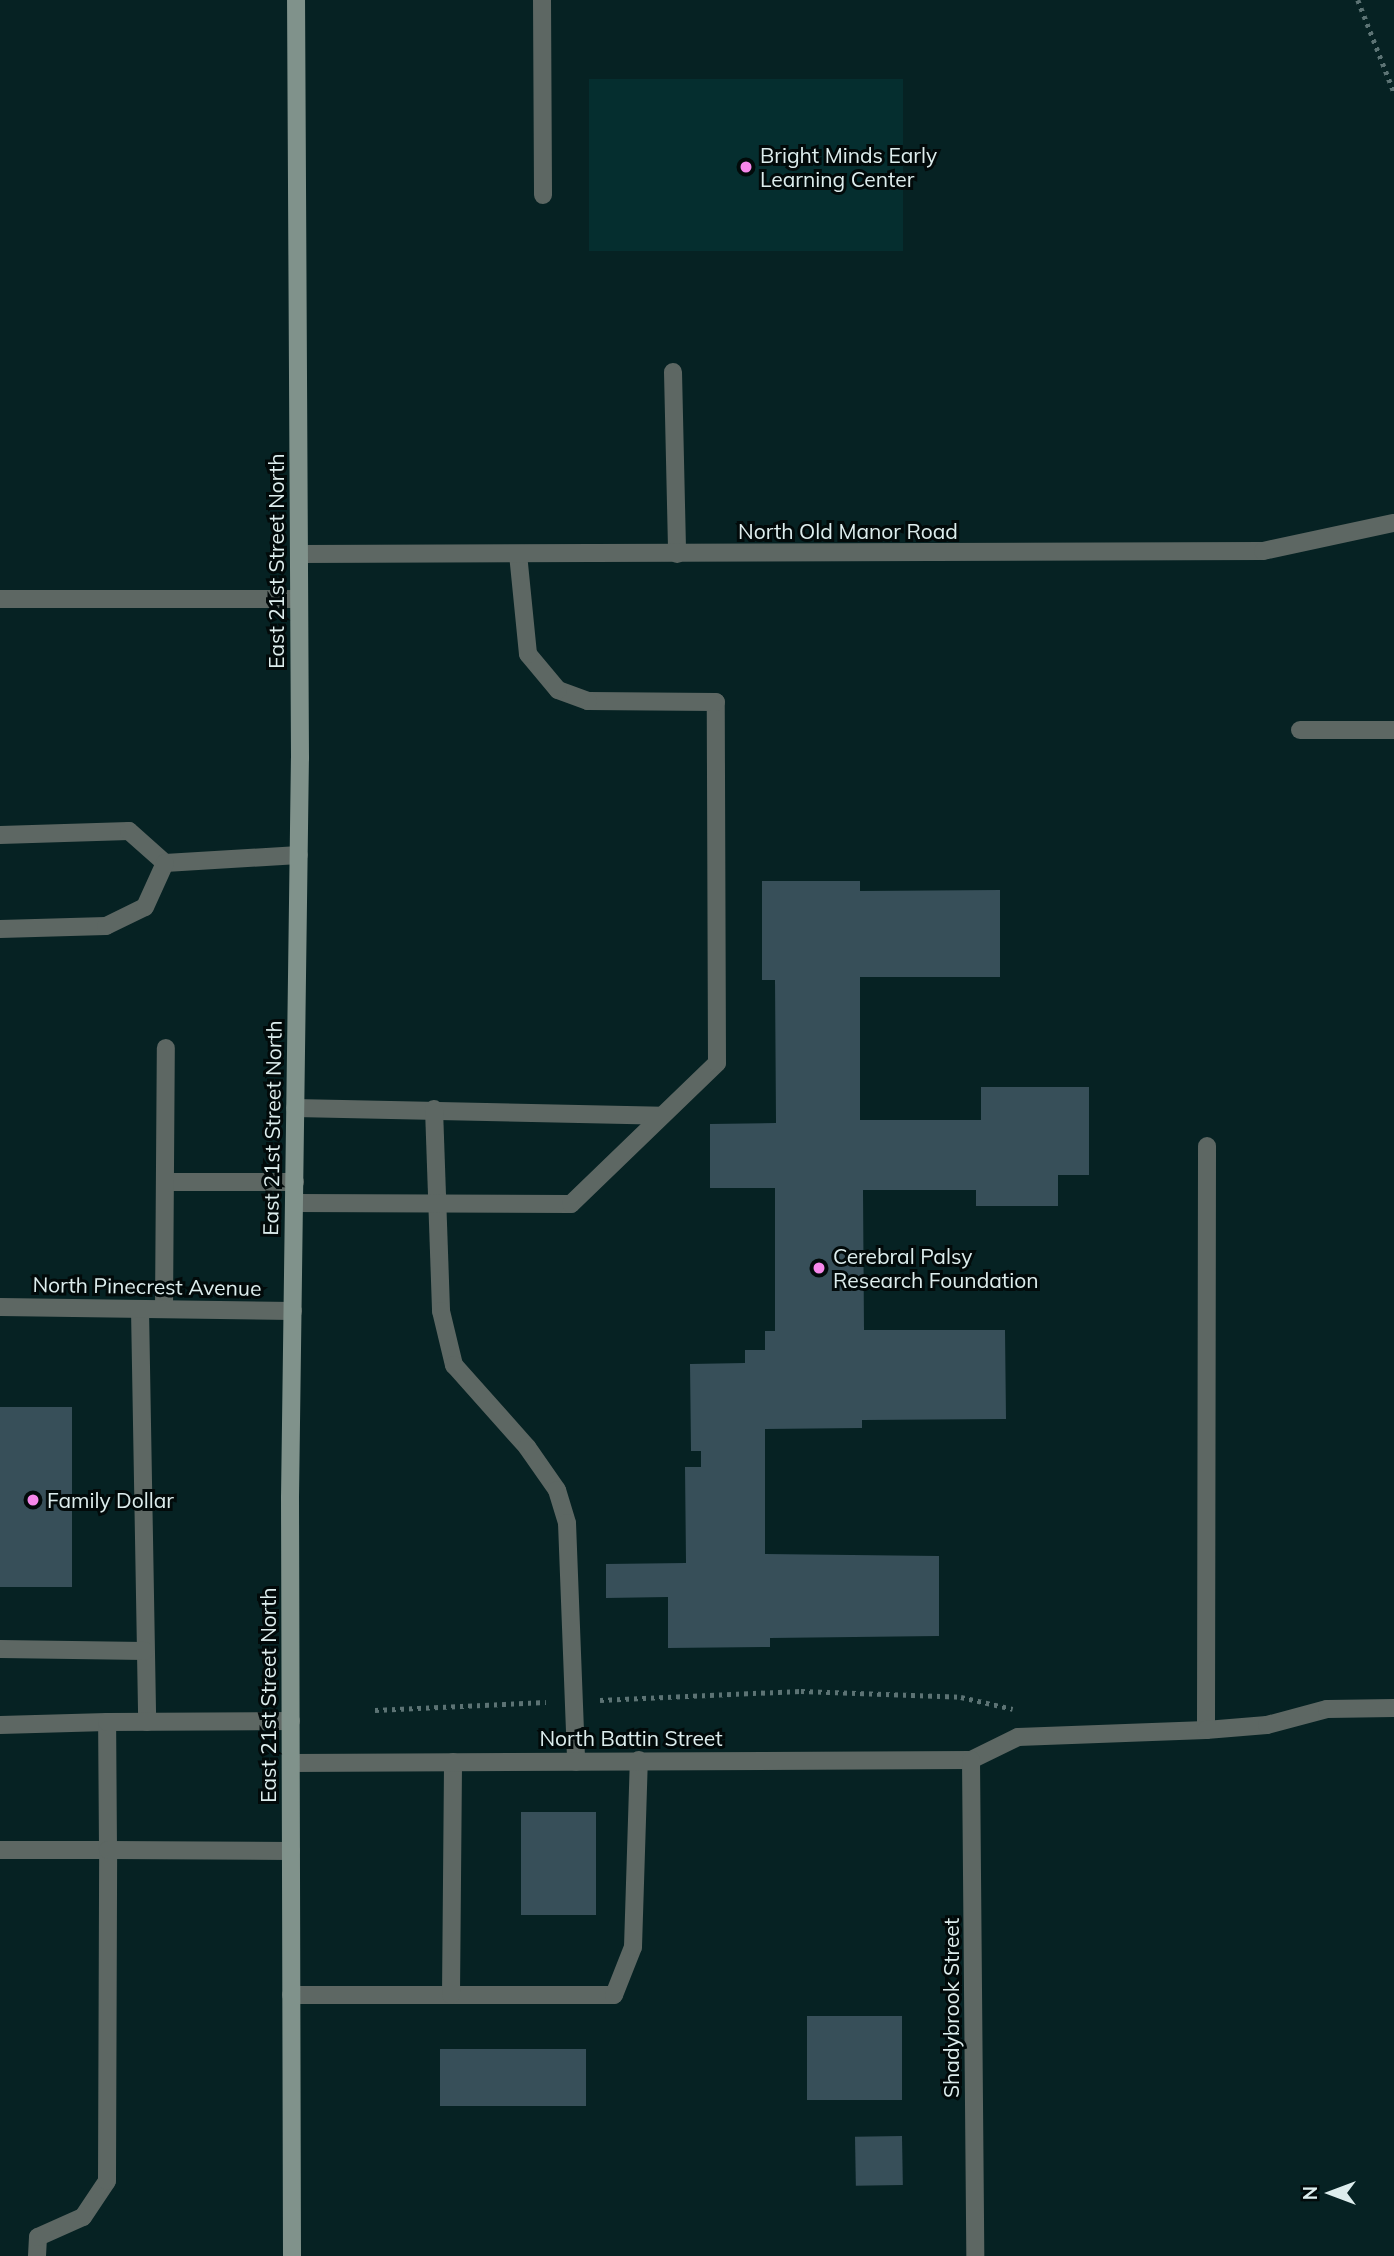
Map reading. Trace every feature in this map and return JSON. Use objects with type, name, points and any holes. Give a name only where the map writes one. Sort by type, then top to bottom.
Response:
[{"type":"main road","name":"East 21st Street North","points":[[292,2256],[293,1311],[299,855],[296,0]]},
{"type":"street","points":[[542,0],[543,195]]},
{"type":"street","points":[[673,372],[677,554]]},
{"type":"street","name":"North Old Manor Road","points":[[299,554],[1264,551],[1394,523]]},
{"type":"street","points":[[294,1203],[571,1204],[718,1063],[716,702],[588,701],[558,690],[528,654],[519,554]]},
{"type":"street","points":[[0,599],[299,599]]},
{"type":"street","points":[[1300,730],[1394,730]]},
{"type":"street","points":[[0,835],[129,831],[165,863],[299,855]]},
{"type":"street","points":[[0,929],[106,926],[145,907],[165,863]]},
{"type":"street","points":[[164,1309],[166,1048]]},
{"type":"street","points":[[295,1108],[662,1116]]},
{"type":"street","points":[[434,1109],[436,1205],[444,1333],[454,1365],[527,1447],[557,1490],[567,1523],[576,1762]]},
{"type":"street","points":[[1206,1730],[1207,1146]]},
{"type":"street","points":[[165,1182],[295,1182]]},
{"type":"street","name":"North Pinecrest Avenue","points":[[0,1307],[293,1311]]},
{"type":"street","points":[[140,1309],[147,1722]]},
{"type":"street","points":[[0,1649],[145,1651]]},
{"type":"street","points":[[971,1760],[1018,1738],[1206,1730],[1266,1725],[1327,1709],[1394,1708]]},
{"type":"street","points":[[0,1725],[291,1721]]},
{"type":"street","points":[[37,2256],[38,2237],[83,2217],[107,2181],[107,1722]]},
{"type":"street","points":[[292,1995],[614,1995],[634,1947],[639,1760]]},
{"type":"street","name":"North Battin Street","points":[[291,1763],[971,1760]]},
{"type":"street","name":"Shadybrook Street","points":[[971,1760],[975,2256]]},
{"type":"street","points":[[451,1995],[453,1762]]},
{"type":"street","points":[[0,1850],[291,1851]]},
{"type":"path","points":[[1358,0],[1394,92]]},
{"type":"path","points":[[375,1710],[801,1691],[961,1697],[1021,1711]]},
{"type":"shaded area","name":"Bright Minds Early Learning Center","points":[[589,79],[903,79],[903,251],[589,251]]},
{"type":"building","name":"Cerebral Palsy Research Foundation","points":[[762,881],[860,881],[860,891],[1000,890],[1000,977],[860,977],[860,1120],[981,1120],[981,1087],[1089,1087],[1089,1175],[1058,1175],[1058,1206],[976,1206],[976,1190],[863,1190],[864,1330],[1005,1330],[1006,1419],[862,1420],[862,1428],[765,1429],[765,1554],[939,1556],[939,1636],[770,1638],[770,1647],[668,1648],[668,1597],[606,1598],[606,1564],[686,1563],[685,1467],[701,1467],[701,1451],[691,1451],[690,1364],[745,1363],[745,1350],[765,1350],[765,1331],[775,1331],[775,1188],[710,1188],[710,1124],[776,1123],[775,980],[762,980]]},
{"type":"building","points":[[0,1407],[72,1407],[72,1587],[0,1587]]},
{"type":"building","points":[[521,1812],[596,1812],[596,1915],[521,1915]]},
{"type":"building","points":[[807,2016],[902,2016],[902,2100],[807,2100]]},
{"type":"building","points":[[440,2049],[586,2049],[586,2106],[440,2106]]},
{"type":"building","points":[[902,2136],[903,2185],[856,2186],[855,2137]]},
{"type":"place","name":"Bright Minds Early Learning Center","points":[[746,167]]},
{"type":"place","name":"Cerebral Palsy Research Foundation","points":[[819,1268]]},
{"type":"place","name":"Family Dollar","points":[[33,1500]]}]
